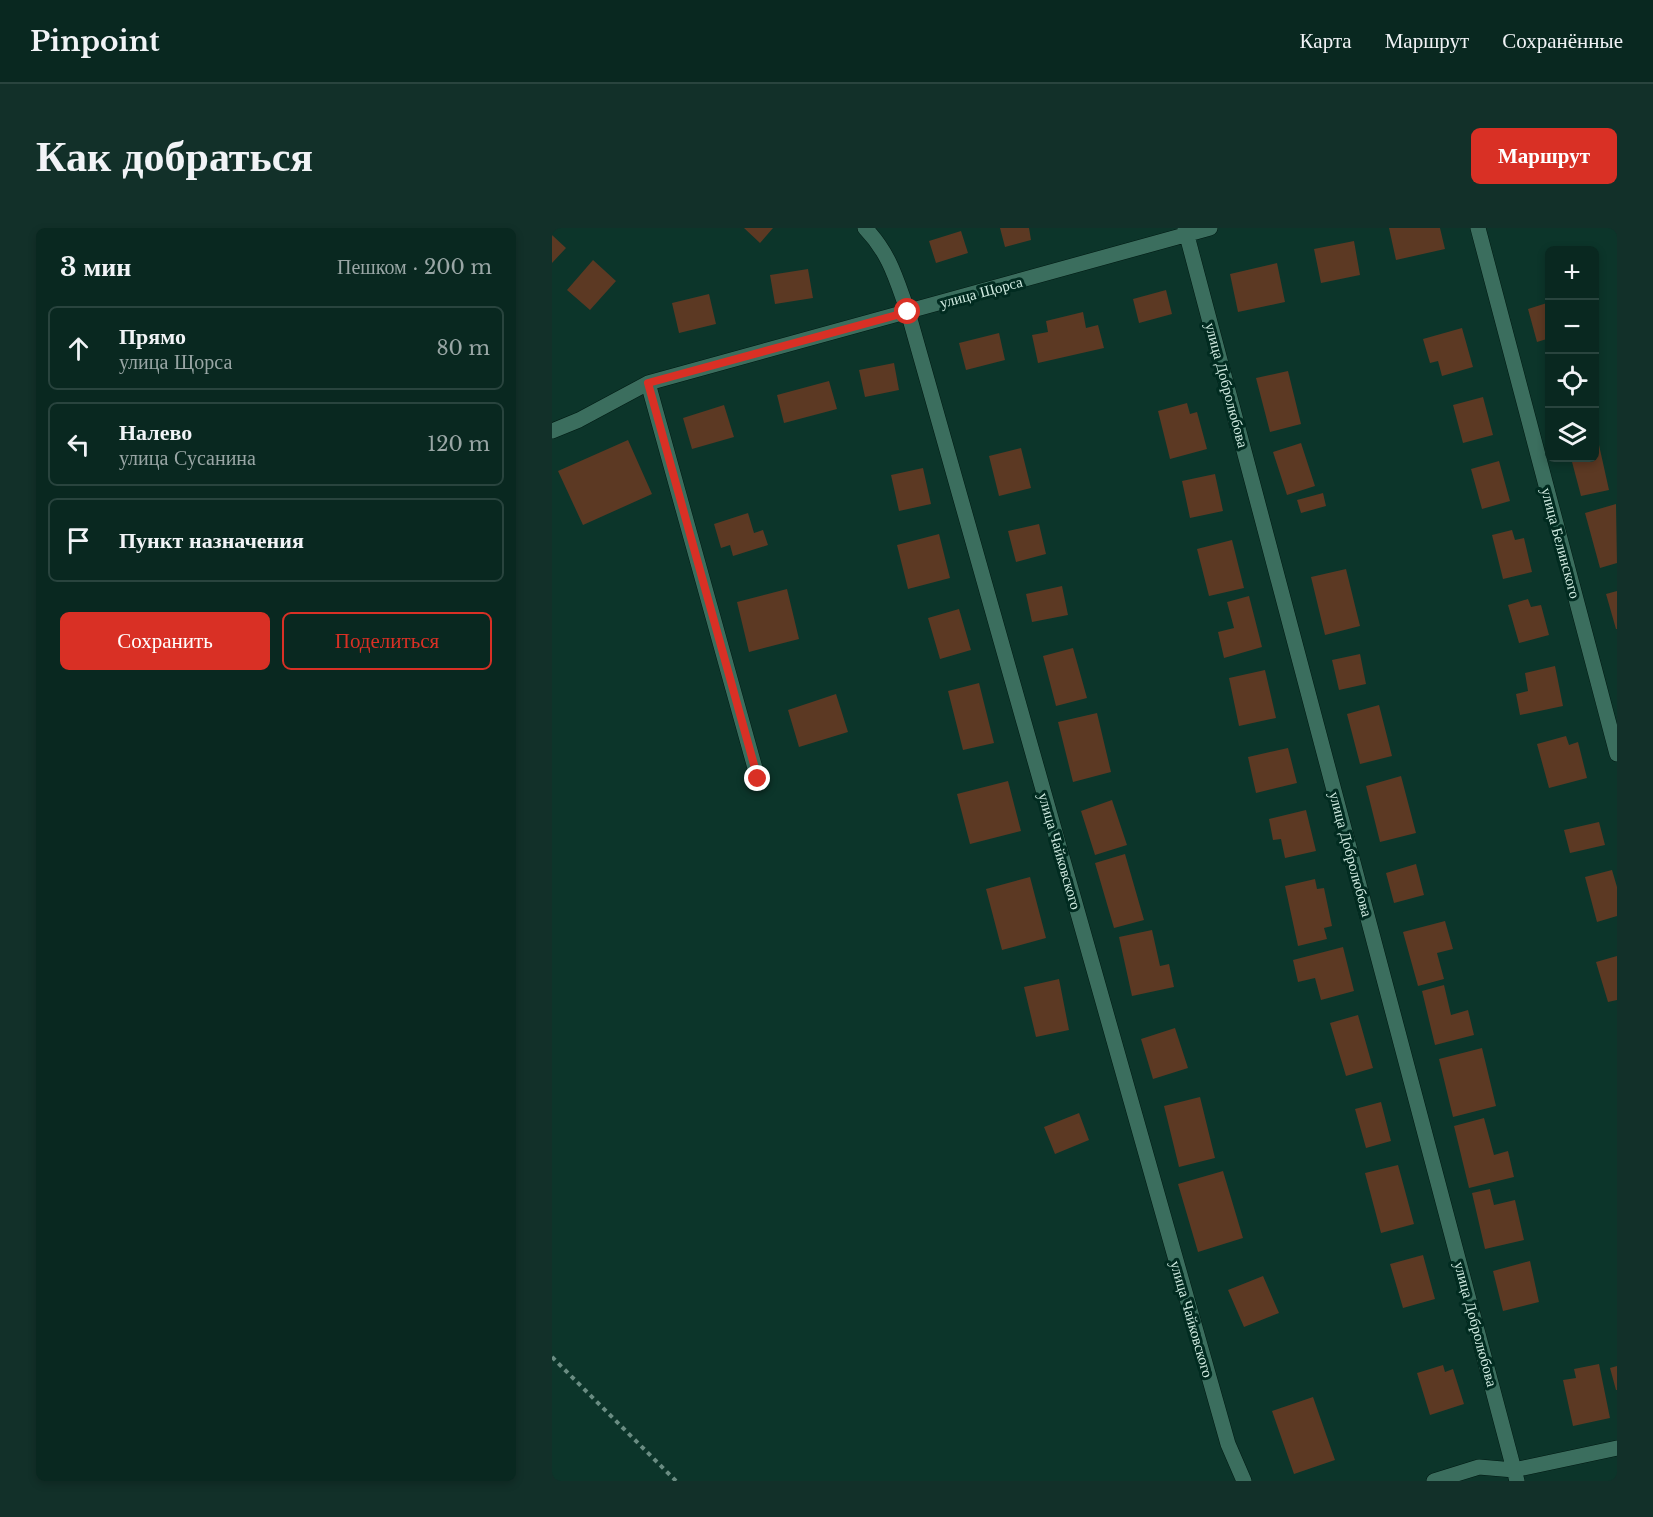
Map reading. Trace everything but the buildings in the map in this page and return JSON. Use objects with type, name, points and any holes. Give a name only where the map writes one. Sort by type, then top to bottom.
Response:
[{"type":"street","name":"улица Чайковского","points":[[865,228],[877,240],[888,258],[908,312],[1228,1444],[1244,1481]]},
{"type":"street","name":"улица Щорса","points":[[552,431],[579,420],[648,383],[908,312],[1186,232],[1210,228]]},
{"type":"street","name":"улица Белинского","points":[[1478,228],[1617,754]]},
{"type":"street","name":"улица Добролюбова","points":[[1186,232],[1516,1475]]},
{"type":"street","points":[[648,383],[758,779]]},
{"type":"street","points":[[1434,1481],[1479,1467],[1516,1475],[1617,1448]]},
{"type":"path","points":[[552,1356],[676,1481]]},
{"type":"route","points":[[758,779],[648,383],[908,312]]}]
